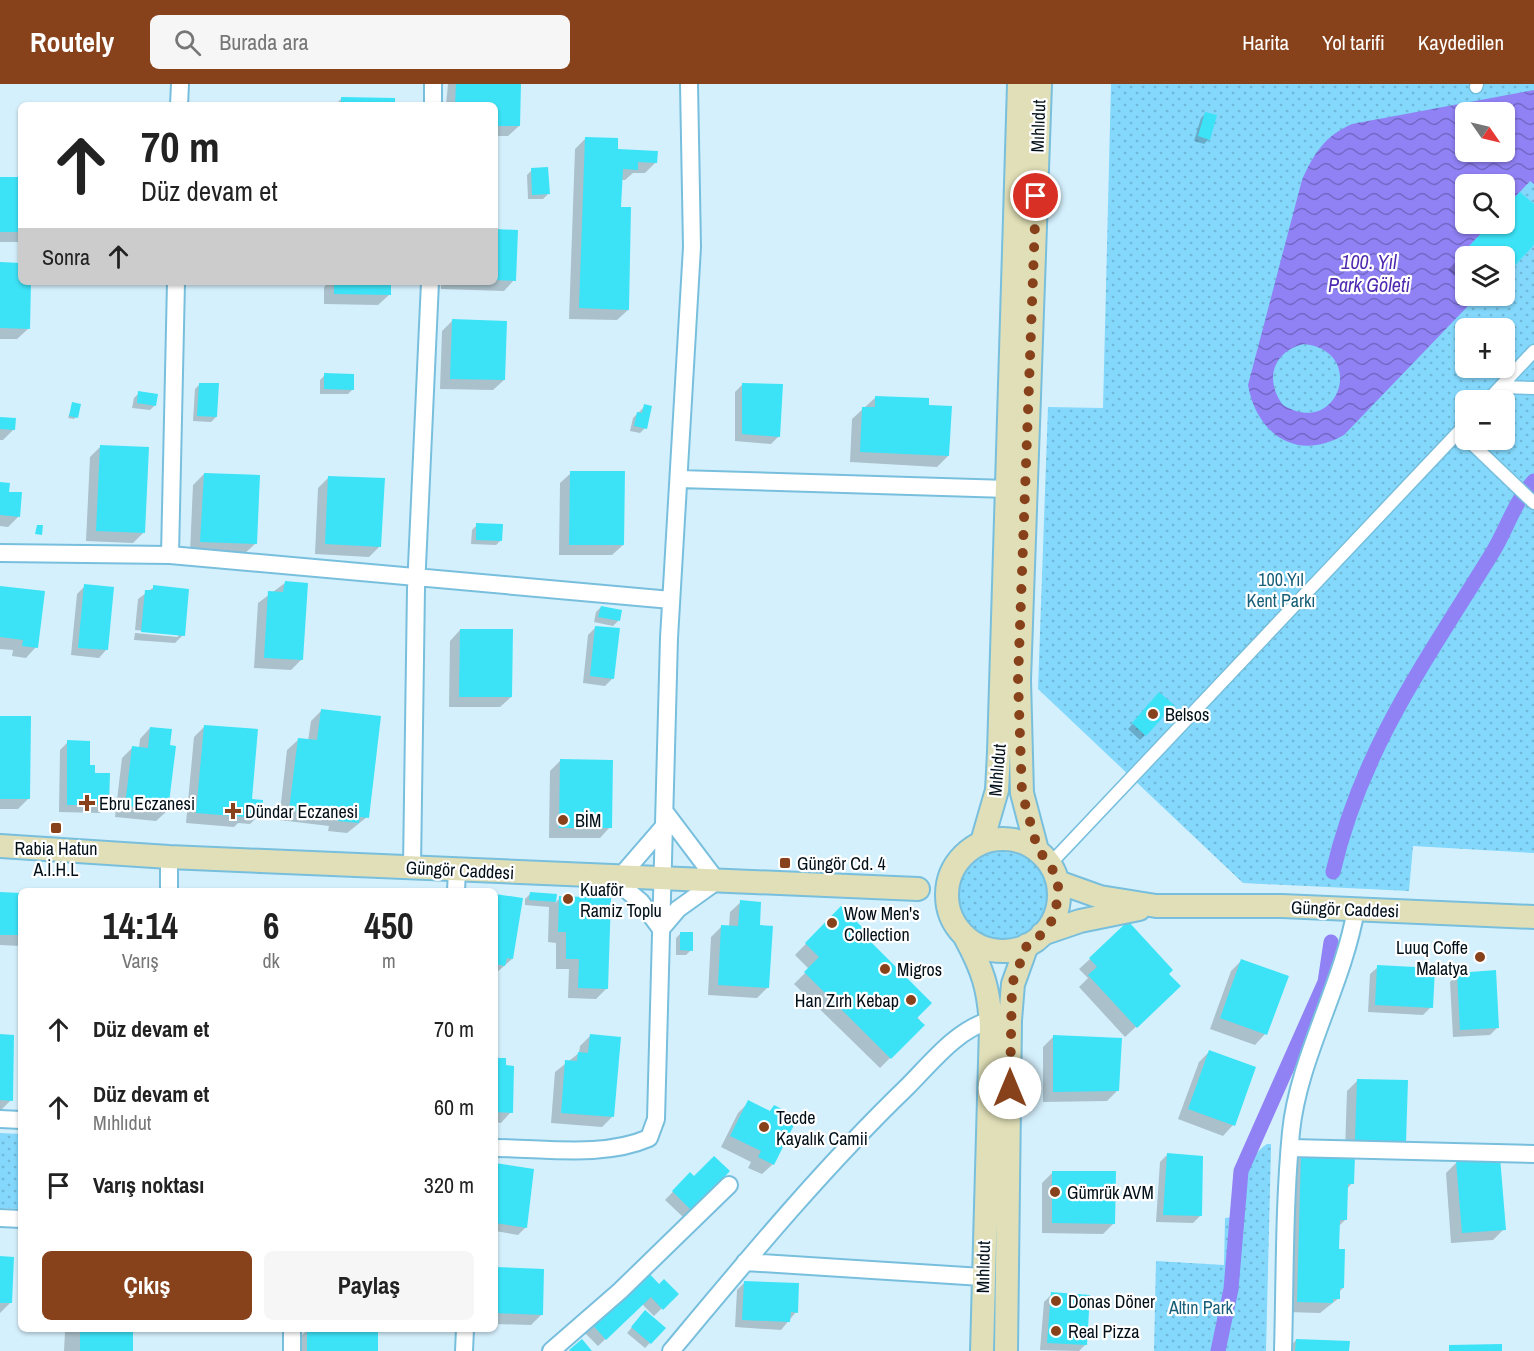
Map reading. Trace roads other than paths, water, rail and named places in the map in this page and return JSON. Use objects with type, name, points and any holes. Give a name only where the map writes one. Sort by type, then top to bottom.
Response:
[{"type":"main road","name":"Mıhlıdut","points":[[982,842],[997,790],[1019,84]]},
{"type":"main road","name":"Mıhlıdut","points":[[1040,84],[1018,680],[1022,793],[1048,865]]},
{"type":"main road","points":[[951,917],[947,904],[947,885],[954,867],[966,852],[982,842],[1001,838],[1020,841],[1048,865],[1100,897],[1156,906]]},
{"type":"main road","name":"Güngör Caddesi","points":[[1,847],[412,867],[457,880],[615,877],[918,889]]},
{"type":"main road","points":[[1035,940],[1057,910],[1048,865]]},
{"type":"main road","points":[[954,867],[918,889],[951,917],[965,937],[990,950],[1009,951],[1080,921],[1156,906]]},
{"type":"main road","name":"Güngör Caddesi","points":[[1156,906],[1356,909],[1534,917]]},
{"type":"main road","name":"Mıhlıdut","points":[[965,937],[984,975],[989,994],[991,1020],[982,1277],[982,1351]]},
{"type":"main road","name":"Mıhlıdut","points":[[1006,1351],[1012,984],[1035,940]]},
{"type":"street","points":[[179,102],[180,84]]},
{"type":"street","points":[[433,84],[433,102]]},
{"type":"street","points":[[498,1148],[629,1147],[649,1138],[656,1119],[671,600],[692,247],[689,84]]},
{"type":"street","points":[[170,555],[176,285]]},
{"type":"street","points":[[412,867],[416,578],[430,285]]},
{"type":"street","points":[[1497,390],[1534,351]]},
{"type":"street","points":[[1500,387],[1534,388]]},
{"type":"street","points":[[1048,865],[1455,442]]},
{"type":"street","points":[[1481,450],[1532,501]]},
{"type":"street","points":[[679,479],[1008,489]]},
{"type":"street","points":[[0,553],[170,555],[671,600]]},
{"type":"street","points":[[661,929],[641,902],[615,877],[665,818]]},
{"type":"street","points":[[661,929],[678,909],[717,881],[665,818]]},
{"type":"street","points":[[169,888],[170,857]]},
{"type":"street","points":[[1283,1351],[1287,1182],[1292,1148],[1291,1132],[1305,1073],[1351,941],[1356,909]]},
{"type":"street","points":[[673,1350],[745,1262],[854,1137],[963,1032],[991,1020]]},
{"type":"street","points":[[0,1119],[18,1120]]},
{"type":"street","points":[[1292,1148],[1534,1154]]},
{"type":"street","points":[[551,1351],[620,1291],[729,1185]]},
{"type":"street","points":[[0,1218],[18,1219]]},
{"type":"street","points":[[745,1262],[982,1277]]},
{"type":"street","points":[[292,1332],[292,1351]]},
{"type":"street","points":[[464,1351],[465,1332]]},
{"type":"water","name":"100. Yıl Park Göleti","points":[[1534,90],[1534,184],[1530,181],[1515,197],[1515,174],[1455,174],[1455,234],[1481,234],[1469,246],[1455,246],[1455,306],[1468,306],[1344,435],[1327,443],[1310,446],[1282,439],[1270,430],[1260,418],[1248,385],[1302,180],[1321,146],[1352,124],[1455,105],[1455,162],[1515,162],[1515,102],[1470,102]],"holes":[[[1304,344],[1324,350],[1335,361],[1340,375],[1338,390],[1331,402],[1318,411],[1302,412],[1283,405],[1277,395],[1273,377],[1279,360],[1285,353]]]},
{"type":"waterway","points":[[1333,872],[1360,786],[1398,707],[1497,546],[1515,507],[1534,481]]},
{"type":"waterway","points":[[1218,1351],[1231,1289],[1241,1171],[1325,982],[1331,942]]},
{"type":"place","name":"Belsos","points":[[1153,714]]},
{"type":"place","name":"Ebru Eczanesi","points":[[87,803]]},
{"type":"place","name":"Dündar Eczanesi","points":[[233,811]]},
{"type":"place","name":"BİM","points":[[563,820]]},
{"type":"place","name":"Rabia Hatun A.İ.H.L","points":[[56,828]]},
{"type":"place","name":"Güngör Cd. 4","points":[[785,863]]},
{"type":"place","name":"Kuaför Ramiz Toplu","points":[[568,899]]},
{"type":"place","name":"Wow Men's Collection","points":[[832,923]]},
{"type":"place","name":"Luuq Coffe Malatya","points":[[1480,957]]},
{"type":"place","name":"Migros","points":[[885,969]]},
{"type":"place","name":"Han Zırh Kebap","points":[[911,1000]]},
{"type":"place","name":"Tecde Kayalık Camii","points":[[764,1127]]},
{"type":"place","name":"Gümrük AVM","points":[[1055,1192]]},
{"type":"place","name":"Donas Döner","points":[[1056,1301]]},
{"type":"place","name":"Real Pizza","points":[[1056,1331]]},
{"type":"park label","name":"100.Yıl Kent Parkı","points":[[1281,589]]},
{"type":"park label","name":"Altın Park","points":[[1201,1307]]}]
